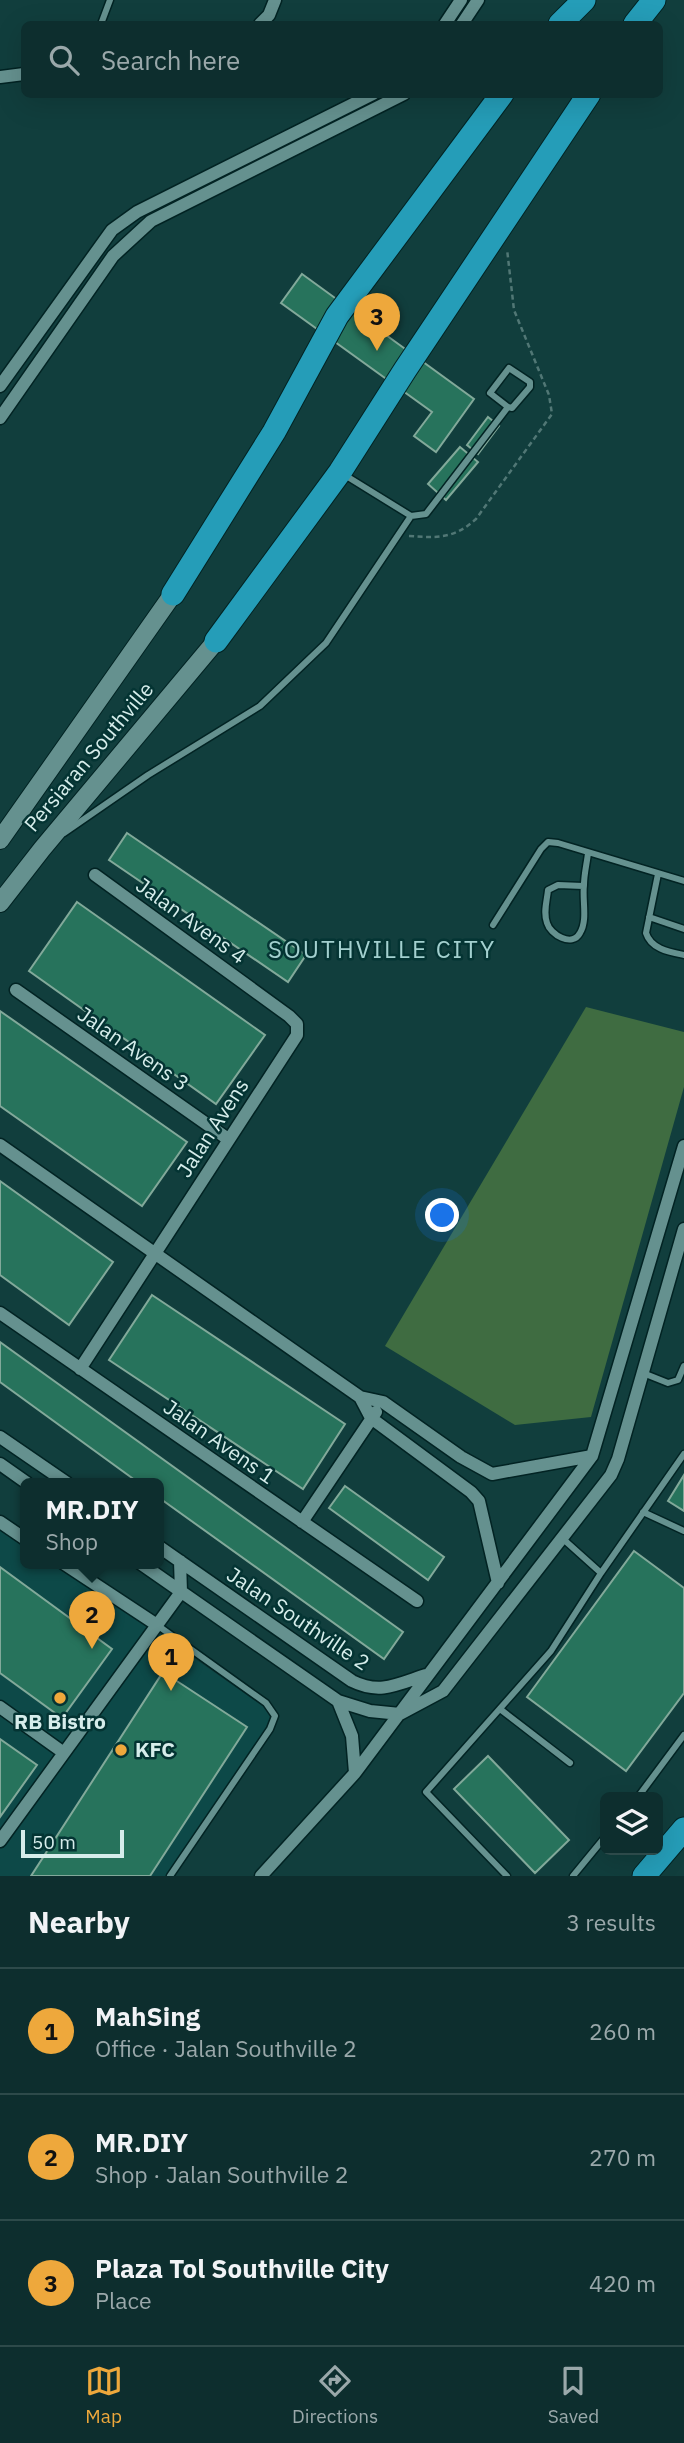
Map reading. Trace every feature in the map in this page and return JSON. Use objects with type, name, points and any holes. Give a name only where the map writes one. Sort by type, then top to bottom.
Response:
[{"type":"highway","points":[[563,21],[584,0]]},
{"type":"highway","points":[[637,21],[654,0]]},
{"type":"highway","points":[[173,594],[274,432],[337,316],[499,98]]},
{"type":"highway","points":[[216,641],[340,472],[586,98]]},
{"type":"highway","points":[[644,1876],[684,1829]]},
{"type":"main road","name":"Persiaran Southville","points":[[0,840],[173,594]]},
{"type":"main road","name":"Persiaran Southville","points":[[0,904],[42,849],[216,641]]},
{"type":"street","points":[[263,21],[269,15],[275,0]]},
{"type":"street","points":[[447,21],[461,0]]},
{"type":"street","points":[[464,21],[478,0]]},
{"type":"street","points":[[0,77],[21,74]]},
{"type":"street","points":[[0,386],[112,230],[137,212],[365,98]]},
{"type":"street","points":[[0,418],[113,256],[151,221],[396,98]]},
{"type":"street","name":"Jalan Avens 4","points":[[95,875],[297,1024]]},
{"type":"street","name":"Jalan Avens 3","points":[[16,990],[228,1139]]},
{"type":"street","name":"Jalan Avens","points":[[80,1369],[297,1035],[297,1024]]},
{"type":"street","points":[[0,1145],[360,1397],[383,1402],[461,1457],[492,1474],[592,1456]]},
{"type":"street","points":[[261,1876],[355,1773],[592,1456],[684,1146]]},
{"type":"street","points":[[400,1714],[443,1691],[611,1475],[684,1229]]},
{"type":"street","name":"Jalan Avens 1","points":[[0,1313],[417,1601]]},
{"type":"street","points":[[360,1397],[371,1418],[471,1492],[479,1501],[498,1583]]},
{"type":"street","points":[[302,1522],[383,1402]]},
{"type":"street","points":[[408,1446],[420,1427]]},
{"type":"street","points":[[0,1437],[60,1478]]},
{"type":"street","points":[[449,1476],[461,1457]]},
{"type":"street","points":[[0,1464],[20,1478]]},
{"type":"street","points":[[0,1522],[20,1535]]},
{"type":"street","name":"Jalan Southville 2","points":[[164,1550],[365,1688],[381,1689],[426,1675]]},
{"type":"street","points":[[0,1841],[181,1592],[180,1561]]},
{"type":"street","points":[[72,1569],[157,1625]]},
{"type":"street","name":"Jalan Southville 2","points":[[148,1569],[338,1700],[370,1711],[400,1714]]},
{"type":"street","points":[[338,1700],[352,1736],[355,1773]]},
{"type":"street","points":[[0,1707],[64,1753]]},
{"type":"lane","points":[[102,21],[110,0]]},
{"type":"lane","points":[[509,368],[527,379],[530,387],[516,406],[508,407],[490,393],[509,368]]},
{"type":"lane","points":[[340,472],[411,516],[426,514],[508,407]]},
{"type":"lane","points":[[42,849],[148,775],[260,706],[326,643],[411,516]]},
{"type":"lane","points":[[493,925],[548,842],[684,881]]},
{"type":"lane","points":[[583,886],[558,885],[548,890],[546,921],[548,927],[563,939],[576,938],[582,932],[583,886],[588,853]]},
{"type":"lane","points":[[658,874],[646,933],[649,943],[684,955]]},
{"type":"lane","points":[[649,917],[684,929]]},
{"type":"lane","points":[[643,1373],[668,1383],[678,1380],[684,1366]]},
{"type":"lane","points":[[507,1876],[426,1792],[551,1651],[601,1573],[684,1454]]},
{"type":"lane","points":[[643,1512],[684,1531]]},
{"type":"lane","points":[[562,1538],[601,1573]]},
{"type":"lane","points":[[157,1625],[266,1703],[275,1716],[270,1729],[170,1876]]},
{"type":"lane","points":[[500,1709],[570,1763]]},
{"type":"lane","points":[[642,1792],[684,1735]]},
{"type":"lane","points":[[573,1876],[600,1843]]},
{"type":"shaded area","points":[[0,1530],[20,1543],[20,1569],[60,1569],[263,1706],[270,1717],[265,1730],[166,1876],[0,1876]]},
{"type":"green space","points":[[586,1007],[684,1032],[684,1087],[591,1417],[515,1425],[385,1346]]},
{"type":"building","points":[[302,274],[474,399],[436,452],[414,436],[432,412],[281,303]]},
{"type":"building","points":[[488,417],[499,426],[478,454],[467,445]]},
{"type":"building","points":[[460,447],[478,462],[446,500],[428,484]]},
{"type":"building","points":[[127,833],[306,955],[288,982],[109,860]]},
{"type":"building","points":[[77,902],[265,1035],[216,1104],[29,971]]},
{"type":"building","points":[[0,1011],[187,1142],[142,1206],[0,1106]]},
{"type":"building","points":[[0,1181],[113,1262],[69,1325],[0,1275]]},
{"type":"building","points":[[152,1295],[345,1424],[303,1489],[109,1360]]},
{"type":"building","points":[[0,1342],[403,1632],[384,1659],[164,1501],[164,1478],[132,1478],[0,1382]]},
{"type":"building","points":[[684,1475],[684,1511],[668,1501]]},
{"type":"building","points":[[345,1486],[444,1557],[428,1580],[329,1508]]},
{"type":"building","points":[[634,1551],[684,1588],[684,1693],[626,1771],[527,1697]]},
{"type":"building","points":[[0,1567],[112,1649],[62,1718],[0,1673]]},
{"type":"building","points":[[163,1672],[247,1727],[150,1876],[31,1876]]},
{"type":"building","points":[[0,1739],[37,1765],[0,1817]]},
{"type":"building","points":[[488,1756],[569,1840],[535,1873],[454,1789]]},
{"type":"place","name":"Plaza Tol Southville City","points":[[377,351]]},
{"type":"place","name":"MR.DIY","points":[[92,1649]]},
{"type":"place","name":"MahSing","points":[[171,1691]]},
{"type":"place","name":"RB Bistro","points":[[60,1698]]},
{"type":"place","name":"KFC","points":[[121,1750]]},
{"type":"district","name":"SOUTHVILLE CITY","points":[[382,950]]}]
